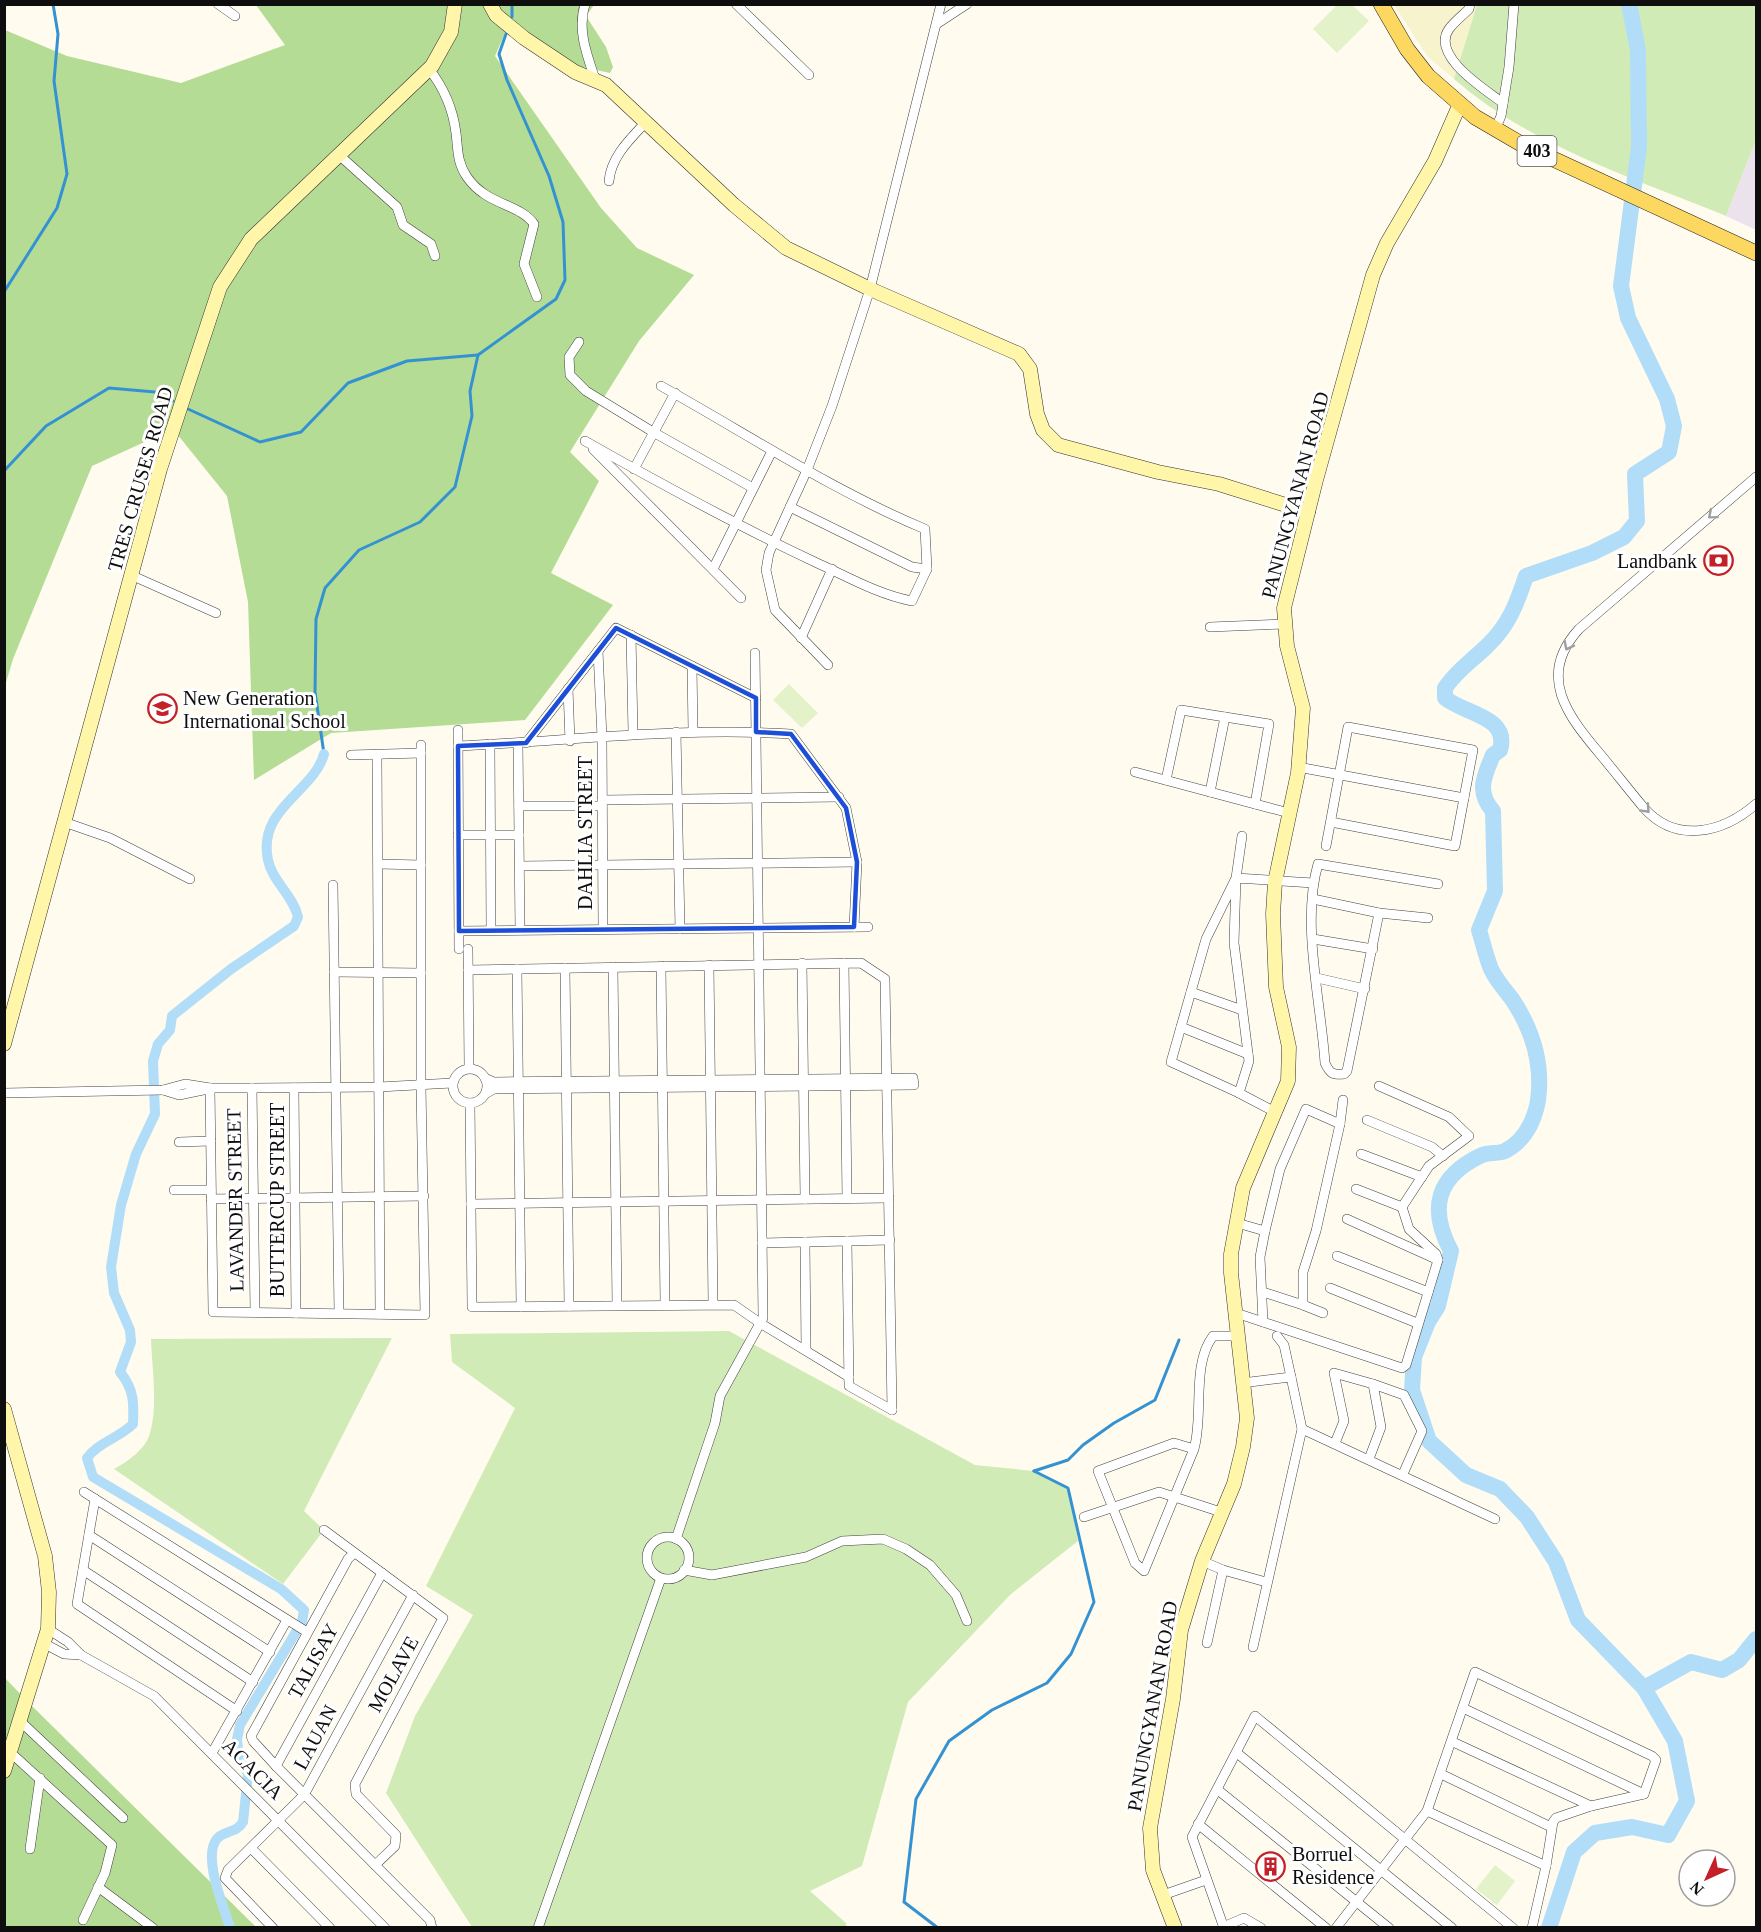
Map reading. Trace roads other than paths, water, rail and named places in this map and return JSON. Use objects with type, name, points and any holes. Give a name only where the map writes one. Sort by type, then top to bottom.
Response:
[{"type":"main road","name":"TRES CRUSES ROAD","points":[[4,1044],[133,576],[160,469],[220,287],[251,239],[429,69],[451,32],[456,4]]},
{"type":"main road","points":[[490,4],[496,15],[524,38],[575,72],[606,85],[734,205],[786,248],[870,289],[1019,354],[1030,369],[1037,414],[1043,430],[1058,445],[1158,472],[1219,484],[1308,512]]},
{"type":"main road","name":"403","points":[[1381,4],[1418,63],[1459,106],[1495,130],[1756,253]]},
{"type":"main road","name":"PANUNGYANAN ROAD","points":[[1175,1928],[1153,1870],[1150,1827],[1173,1699],[1181,1630],[1202,1561],[1234,1484],[1243,1446],[1247,1418],[1231,1263],[1243,1188],[1288,1081],[1289,1047],[1276,987],[1275,882],[1298,768],[1302,708],[1284,624],[1284,608],[1373,275],[1387,243],[1430,171],[1459,106]]},
{"type":"main road","points":[[4,1409],[45,1556],[49,1592],[49,1646],[19,1720],[4,1771]]},
{"type":"street","points":[[218,4],[235,16]]},
{"type":"street","points":[[585,4],[582,15],[582,34],[595,79]]},
{"type":"street","points":[[736,4],[809,75]]},
{"type":"street","points":[[828,665],[775,610],[770,596],[766,570],[774,542],[807,470],[832,405],[870,289],[941,4]]},
{"type":"street","points":[[938,23],[967,4]]},
{"type":"street","points":[[1470,4],[1469,9],[1448,30],[1447,42],[1450,59],[1503,104]]},
{"type":"street","points":[[1495,130],[1503,104],[1509,67],[1514,4]]},
{"type":"street","points":[[429,69],[445,92],[456,130],[459,164],[468,179],[490,200],[524,213],[534,224],[525,264],[537,297]]},
{"type":"street","points":[[609,181],[612,165],[617,156],[646,122]]},
{"type":"street","points":[[339,155],[397,207],[403,225],[431,244],[435,256]]},
{"type":"street","points":[[579,342],[569,357],[570,375],[586,391],[653,432],[753,488]]},
{"type":"street","points":[[662,386],[772,451],[890,514],[925,529],[927,569],[912,601],[897,598],[737,526],[585,441],[741,598]]},
{"type":"street","points":[[634,469],[675,393]]},
{"type":"street","points":[[713,569],[737,526],[772,451]]},
{"type":"street","points":[[1756,477],[1579,629],[1563,655],[1559,684],[1561,700],[1571,718],[1644,808],[1658,820],[1684,829],[1714,829],[1738,819],[1756,804]]},
{"type":"street","points":[[790,507],[912,567],[927,569]]},
{"type":"street","points":[[801,638],[832,569]]},
{"type":"street","points":[[133,576],[216,613]]},
{"type":"street","points":[[1210,627],[1284,624]]},
{"type":"street","points":[[520,930],[519,806],[522,743],[616,628],[756,698]]},
{"type":"street","points":[[631,635],[633,733]]},
{"type":"street","name":"DAHLIA STREET","points":[[598,651],[602,737],[603,929]]},
{"type":"street","points":[[676,1539],[715,1423],[720,1396],[762,1318],[755,652]]},
{"type":"street","points":[[692,666],[693,731]]},
{"type":"street","points":[[568,689],[570,741]]},
{"type":"street","points":[[1166,780],[1181,710],[1269,724],[1256,804]]},
{"type":"street","points":[[1210,792],[1225,717]]},
{"type":"street","points":[[1326,846],[1348,727],[1473,750],[1455,846],[1331,822]]},
{"type":"street","points":[[458,730],[459,931],[468,970],[469,1068]]},
{"type":"street","points":[[458,746],[570,741],[633,733],[693,731],[790,734],[846,808],[857,862],[854,927]]},
{"type":"street","points":[[676,732],[680,929]]},
{"type":"street","points":[[490,744],[491,930]]},
{"type":"street","points":[[210,1088],[213,1311],[425,1315],[421,1086],[421,749],[377,756],[351,755]]},
{"type":"street","points":[[377,756],[380,1314]]},
{"type":"street","points":[[1298,768],[1464,798]]},
{"type":"street","points":[[1135,772],[1289,813]]},
{"type":"street","points":[[519,806],[838,797]]},
{"type":"street","points":[[64,822],[110,838],[190,879]]},
{"type":"street","points":[[458,835],[519,835]]},
{"type":"street","points":[[1239,1093],[1249,1061],[1234,943],[1236,878],[1242,836]]},
{"type":"street","points":[[520,866],[603,863],[857,862]]},
{"type":"street","points":[[379,864],[421,865]]},
{"type":"street","points":[[1379,913],[1347,1071],[1344,1074],[1334,1075],[1329,1072],[1325,1063],[1313,939],[1312,883],[1318,864],[1438,884]]},
{"type":"street","points":[[1236,878],[1252,877],[1275,882],[1312,883]]},
{"type":"street","points":[[1236,878],[1206,939],[1171,1062],[1275,1112]]},
{"type":"street","points":[[333,885],[339,1313]]},
{"type":"street","points":[[1313,899],[1379,913],[1428,918]]},
{"type":"street","points":[[459,931],[868,927]]},
{"type":"street","points":[[1313,939],[1372,949]]},
{"type":"street","points":[[802,963],[805,1199]]},
{"type":"street","points":[[844,963],[847,1198]]},
{"type":"street","points":[[468,970],[861,963],[885,979],[892,1410],[849,1386],[847,1241]]},
{"type":"street","points":[[709,965],[713,1303]]},
{"type":"street","points":[[661,966],[665,1304]]},
{"type":"street","points":[[613,967],[617,1305]]},
{"type":"street","points":[[565,968],[569,1306]]},
{"type":"street","points":[[516,969],[521,1306]]},
{"type":"street","points":[[334,972],[421,973]]},
{"type":"street","points":[[1317,978],[1365,988]]},
{"type":"street","points":[[1191,992],[1242,1010]]},
{"type":"street","points":[[1181,1027],[1248,1054]]},
{"type":"street","points":[[453,1087],[460,1071],[469,1068],[494,1082],[518,1086]]},
{"type":"street","points":[[485,1078],[485,1094]]},
{"type":"street","points":[[453,1087],[462,1101],[470,1103],[479,1101],[494,1089],[518,1086],[888,1082]]},
{"type":"street","points":[[4,1093],[163,1090],[184,1084],[210,1088],[453,1087]]},
{"type":"street","points":[[1236,1313],[1402,1368],[1406,1365],[1438,1260],[1436,1254],[1408,1229],[1402,1207],[1429,1166],[1469,1136],[1449,1117],[1379,1086]]},
{"type":"street","name":"LAVANDER STREET","points":[[252,1088],[255,1312]]},
{"type":"street","name":"BUTTERCUP STREET","points":[[294,1088],[296,1313]]},
{"type":"street","points":[[1302,1305],[1303,1272],[1316,1231],[1340,1124],[1343,1100]]},
{"type":"street","points":[[470,1103],[472,1307],[713,1303],[734,1305],[849,1377]]},
{"type":"street","points":[[1263,1322],[1260,1257],[1280,1169],[1306,1109],[1340,1124]]},
{"type":"street","points":[[1367,1120],[1432,1147],[1443,1156]]},
{"type":"street","points":[[179,1142],[211,1140]]},
{"type":"street","points":[[1361,1155],[1422,1177]]},
{"type":"street","points":[[1356,1189],[1402,1207]]},
{"type":"street","points":[[174,1190],[253,1199],[424,1196]]},
{"type":"street","points":[[471,1204],[890,1198]]},
{"type":"street","points":[[1347,1219],[1438,1260]]},
{"type":"street","points":[[1237,1223],[1265,1231]]},
{"type":"street","points":[[762,1243],[890,1240]]},
{"type":"street","points":[[805,1242],[806,1350]]},
{"type":"street","points":[[1337,1256],[1428,1292]]},
{"type":"street","points":[[1330,1288],[1417,1323]]},
{"type":"street","points":[[1263,1292],[1323,1313]]},
{"type":"street","points":[[1194,1449],[1174,1443],[1098,1471],[1135,1563],[1144,1571],[1173,1495],[1194,1449],[1199,1433],[1201,1374],[1209,1343],[1213,1336],[1218,1334],[1238,1336]]},
{"type":"street","points":[[1253,1647],[1302,1429],[1284,1345],[1277,1336]]},
{"type":"street","points":[[1335,1443],[1344,1421],[1334,1373],[1404,1395],[1422,1431],[1403,1474]]},
{"type":"street","points":[[1242,1383],[1291,1377]]},
{"type":"street","points":[[1369,1459],[1381,1427],[1373,1384]]},
{"type":"street","points":[[1302,1429],[1403,1474],[1495,1519]]},
{"type":"street","points":[[84,1492],[305,1631]]},
{"type":"street","points":[[1084,1517],[1159,1492],[1221,1512]]},
{"type":"street","points":[[95,1499],[77,1604],[237,1711]]},
{"type":"street","name":"MOLAVE","points":[[324,1530],[440,1614],[442,1622],[355,1784],[356,1794],[396,1835],[395,1846],[375,1865]]},
{"type":"street","points":[[89,1535],[270,1652]]},
{"type":"street","points":[[659,1539],[676,1539],[684,1546],[688,1555],[684,1570],[672,1578],[661,1578],[649,1567],[648,1550],[659,1539]]},
{"type":"street","points":[[684,1570],[712,1575],[806,1557],[842,1541],[883,1539],[906,1549],[930,1565],[956,1595],[967,1621]]},
{"type":"street","points":[[354,1553],[348,1559],[305,1631],[251,1736],[253,1741],[304,1795],[430,1920],[432,1928]]},
{"type":"street","points":[[1202,1561],[1222,1570],[1266,1582]]},
{"type":"street","points":[[83,1570],[253,1682]]},
{"type":"street","points":[[1208,1643],[1222,1570]]},
{"type":"street","name":"TALISAY","points":[[276,1766],[382,1573]]},
{"type":"street","points":[[538,1928],[661,1578]]},
{"type":"street","name":"LAUAN","points":[[273,1928],[225,1878],[228,1870],[304,1795],[413,1595]]},
{"type":"street","points":[[212,1753],[290,1621]]},
{"type":"street","name":"ACACIA","points":[[48,1629],[81,1655],[154,1696],[385,1928]]},
{"type":"street","points":[[49,1646],[60,1637]]},
{"type":"street","name":"ACACIA","points":[[49,1646],[64,1654],[81,1655]]},
{"type":"street","points":[[1336,1928],[1407,1840],[1427,1810],[1453,1742],[1475,1672],[1652,1756],[1656,1763],[1644,1794]]},
{"type":"street","points":[[1463,1708],[1644,1794]]},
{"type":"street","points":[[1261,1928],[1244,1918],[1223,1927],[1192,1837],[1255,1716],[1513,1928]]},
{"type":"street","points":[[19,1720],[123,1818]]},
{"type":"street","points":[[1453,1742],[1591,1806]]},
{"type":"street","points":[[10,1752],[112,1845],[99,1887],[83,1920]]},
{"type":"street","points":[[1237,1753],[1452,1928]]},
{"type":"street","points":[[1441,1774],[1551,1827]]},
{"type":"street","points":[[30,1849],[40,1778]]},
{"type":"street","points":[[1218,1790],[1389,1928]]},
{"type":"street","points":[[1532,1928],[1546,1866],[1551,1827],[1556,1818],[1591,1806],[1644,1794]]},
{"type":"street","points":[[1427,1810],[1546,1866]]},
{"type":"street","points":[[1198,1824],[1326,1928]]},
{"type":"street","points":[[251,1848],[330,1928]]},
{"type":"street","points":[[1163,1895],[1206,1880]]},
{"type":"street","points":[[99,1887],[153,1928]]},
{"type":"waterway","points":[[4,292],[57,208],[67,174],[54,81],[58,34],[53,4]]},
{"type":"waterway","points":[[512,4],[512,17]]},
{"type":"waterway","points":[[1549,1928],[1574,1852],[1595,1833],[1632,1827],[1668,1835],[1687,1801],[1675,1741],[1644,1688],[1578,1620],[1556,1562],[1527,1517],[1500,1489],[1466,1475],[1429,1441],[1412,1390],[1414,1357],[1428,1322],[1438,1306],[1451,1251],[1440,1221],[1439,1207],[1446,1183],[1467,1163],[1485,1154],[1505,1151],[1513,1146],[1525,1133],[1534,1117],[1539,1090],[1536,1054],[1529,1031],[1512,999],[1491,969],[1479,930],[1495,891],[1493,811],[1485,797],[1483,784],[1493,755],[1500,750],[1501,739],[1492,723],[1445,698],[1445,688],[1502,630],[1516,604],[1526,576],[1592,553],[1624,537],[1637,521],[1635,474],[1669,452],[1674,426],[1667,399],[1628,318],[1621,286],[1639,147],[1638,50],[1629,4]]},
{"type":"waterway","points":[[324,754],[315,692],[316,619],[325,588],[359,550],[420,522],[455,487],[472,416],[470,391],[478,355],[556,299],[565,280],[563,222],[549,176],[507,80],[499,54],[506,34]]},
{"type":"waterway","points":[[188,409],[260,442],[301,432],[348,383],[407,361],[478,355]]},
{"type":"waterway","points":[[4,471],[46,426],[109,388],[155,392],[173,401]]},
{"type":"waterway","points":[[230,1928],[216,1883],[212,1859],[216,1840],[243,1822],[248,1775],[238,1749],[237,1739],[240,1725],[302,1622],[304,1610],[281,1589],[93,1477],[87,1458],[97,1448],[133,1424],[132,1397],[128,1384],[120,1372],[131,1342],[130,1330],[114,1293],[111,1267],[121,1205],[136,1154],[155,1114],[153,1061],[158,1044],[170,1030],[172,1016],[231,969],[294,926],[298,917],[292,902],[270,868],[267,842],[278,814],[309,779],[324,754]]},
{"type":"waterway","points":[[1034,1471],[1068,1460],[1083,1445],[1114,1423],[1155,1400],[1179,1340]]},
{"type":"waterway","points":[[938,1928],[904,1902],[916,1799],[949,1741],[992,1710],[1047,1683],[1071,1654],[1094,1602],[1068,1488],[1034,1471]]},
{"type":"waterway","points":[[1644,1688],[1691,1662],[1722,1670],[1739,1660],[1756,1639]]},
{"type":"place","name":"Landbank","points":[[1718,561]]},
{"type":"place","name":"New Generation International School","points":[[162,709]]},
{"type":"place","name":"Borruel Residence","points":[[1271,1866]]}]
